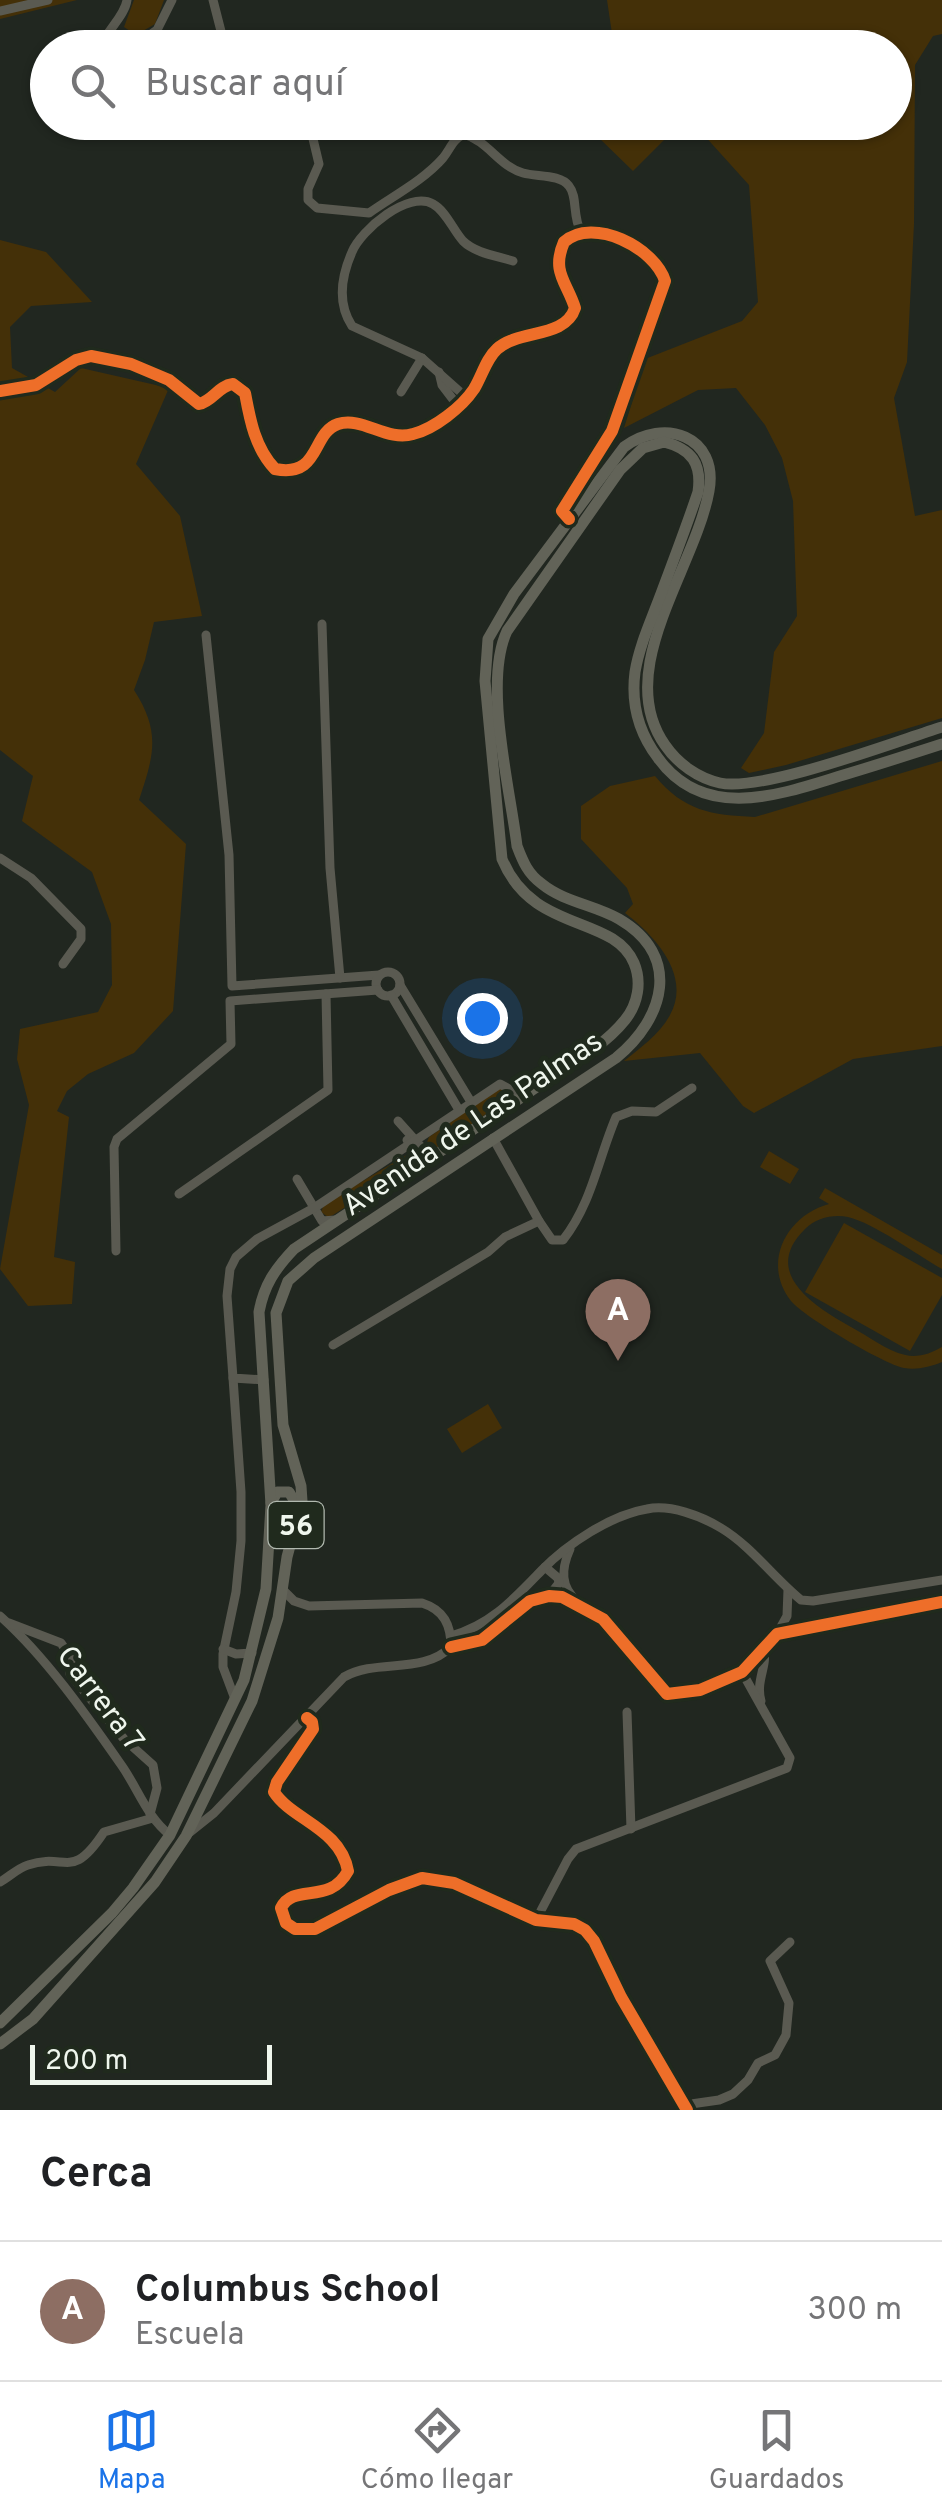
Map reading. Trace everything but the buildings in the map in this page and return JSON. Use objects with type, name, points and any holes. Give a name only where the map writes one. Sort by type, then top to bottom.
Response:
[{"type":"main road","name":"Avenida de Las Palmas","points":[[0,2023],[112,1913],[159,1824],[235,1700],[252,1653],[266,1589],[271,1505],[259,1312],[267,1282],[294,1249],[501,1112],[618,1028],[632,1010],[638,992],[636,970],[626,950],[612,939],[530,900],[513,882],[502,859],[485,681],[486,648],[502,612],[568,519],[624,447],[644,434],[662,431],[682,435],[693,442],[708,462],[705,507],[655,644],[646,694],[651,721],[662,740],[677,760],[699,775],[734,784],[763,782],[942,727]]},
{"type":"main road","name":"Avenida de Las Palmas","points":[[0,2044],[33,2019],[130,1912],[186,1836],[263,1672],[300,1510],[301,1486],[283,1425],[276,1313],[288,1281],[314,1258],[631,1045],[648,1026],[658,999],[657,964],[640,934],[607,913],[552,892],[524,865],[518,846],[498,695],[498,662],[507,630],[633,456],[643,448],[664,442],[684,449],[700,468],[698,492],[640,650],[634,684],[641,729],[674,775],[719,798],[750,800],[788,793],[942,744]]},
{"type":"main road","points":[[271,1505],[277,1492],[288,1492],[300,1510]]},
{"type":"street","points":[[0,11],[48,0]]},
{"type":"street","points":[[109,30],[126,8],[126,0]]},
{"type":"street","points":[[157,30],[172,0]]},
{"type":"street","points":[[213,0],[220,30]]},
{"type":"street","points":[[314,140],[319,164],[308,189],[308,200],[317,208],[369,213],[443,158],[453,140]]},
{"type":"street","points":[[475,140],[521,173],[560,180],[570,186],[574,197],[572,214],[581,232]]},
{"type":"street","points":[[467,398],[422,358],[352,326],[342,306],[344,276],[359,238],[387,215],[424,202],[440,210],[468,245],[513,261]]},
{"type":"street","points":[[0,391],[36,385],[76,360],[91,356],[132,364],[170,380],[199,404],[225,384],[233,384],[246,393],[248,416],[264,457],[276,469],[284,470],[309,462],[327,431],[337,424],[351,422],[395,436],[410,436],[426,429],[467,398],[495,350],[508,341],[564,325],[572,317],[574,308],[562,283],[560,252],[564,242],[581,232],[612,235],[662,270],[665,281],[612,431],[562,511],[568,519]]},
{"type":"street","points":[[401,392],[422,358]]},
{"type":"street","points":[[439,372],[442,385],[458,406]]},
{"type":"street","points":[[322,624],[330,868],[340,978]]},
{"type":"street","points":[[206,635],[229,855],[232,986],[393,973],[471,1102]]},
{"type":"street","points":[[0,858],[31,878],[81,929],[81,939],[63,964]]},
{"type":"street","points":[[378,990],[379,975]]},
{"type":"street","points":[[391,995],[400,985]]},
{"type":"street","points":[[116,1252],[117,1139],[231,1044],[230,1001],[378,990],[391,995],[460,1110]]},
{"type":"street","points":[[179,1194],[328,1090],[326,994]]},
{"type":"street","points":[[235,1700],[223,1667],[241,1541],[227,1296],[230,1269],[236,1257],[257,1239],[314,1208],[495,1086],[506,1085],[513,1096],[501,1112]]},
{"type":"street","points":[[494,1138],[552,1240],[563,1240],[590,1196],[616,1117],[632,1110],[656,1112],[692,1088]]},
{"type":"street","points":[[396,1122],[412,1142],[417,1168]]},
{"type":"street","points":[[412,1142],[439,1153]]},
{"type":"street","points":[[297,1179],[322,1221],[338,1220]]},
{"type":"street","points":[[333,1345],[488,1252],[505,1237],[540,1220]]},
{"type":"street","points":[[233,1378],[264,1380]]},
{"type":"street","points":[[186,1836],[214,1813],[335,1684],[357,1670],[423,1662],[442,1655],[451,1641],[491,1619],[571,1546],[628,1514],[666,1508],[722,1528],[800,1600],[942,1580]]},
{"type":"street","points":[[571,1546],[562,1576],[572,1597],[603,1619],[667,1694],[700,1690],[742,1672],[777,1634],[787,1616],[788,1589]]},
{"type":"street","points":[[545,1567],[558,1578],[550,1596]]},
{"type":"street","points":[[283,1590],[294,1601],[308,1606],[422,1603],[441,1613],[450,1628],[451,1641]]},
{"type":"street","points":[[451,1641],[482,1640],[530,1602],[550,1596],[583,1605]]},
{"type":"street","points":[[809,1619],[813,1601]]},
{"type":"street","points":[[777,1634],[809,1619],[942,1602]]},
{"type":"street","points":[[0,1882],[26,1865],[70,1865],[92,1849],[104,1832],[159,1824],[153,1765],[124,1740],[70,1674],[68,1651],[50,1636],[3,1619]]},
{"type":"street","name":"Carrera 7","points":[[3,1619],[40,1658],[107,1746],[159,1824]]},
{"type":"street","points":[[224,1649],[236,1654],[252,1653]]},
{"type":"street","points":[[763,1649],[766,1657],[758,1688],[766,1713]]},
{"type":"street","points":[[536,1920],[572,1852],[787,1768],[790,1758],[742,1672]]},
{"type":"street","points":[[627,1712],[631,1829]]},
{"type":"street","points":[[307,1718],[313,1729],[274,1792],[327,1836],[348,1870],[330,1891],[292,1896],[283,1902],[280,1908],[286,1924],[295,1930],[315,1929],[389,1890],[422,1878],[454,1883],[536,1920],[574,1924],[594,1941],[621,1997],[686,2107],[733,2094],[758,2063],[775,2055],[786,2035],[789,2002],[770,1961],[790,1942]]},
{"type":"shaded area","points":[[0,0],[77,0],[0,19]]},
{"type":"shaded area","points":[[134,0],[164,0],[155,24],[145,30],[124,27]]},
{"type":"shaded area","points":[[607,0],[942,0],[942,34],[933,36],[915,65],[914,224],[907,362],[894,398],[915,516],[942,510],[942,718],[786,765],[749,773],[741,768],[764,733],[774,652],[797,616],[793,501],[782,458],[765,425],[736,388],[698,390],[624,428],[645,359],[742,321],[758,302],[749,185],[708,140],[912,140],[912,30],[611,30]]},
{"type":"shaded area","points":[[601,140],[664,140],[633,171]]},
{"type":"shaded area","points":[[0,240],[46,252],[92,302],[31,306],[10,327],[12,368],[55,392],[81,368],[169,388],[136,464],[180,516],[202,616],[154,622],[134,690],[148,719],[152,744],[139,800],[186,844],[173,1011],[134,1053],[88,1074],[67,1091],[57,1111],[69,1117],[54,1257],[75,1262],[72,1304],[28,1306],[0,1269],[29,1105],[17,1059],[20,1029],[98,1012],[112,985],[111,924],[92,872],[22,821],[33,776],[0,750]]},
{"type":"shaded area","points":[[942,761],[942,1046],[853,1059],[754,1113],[743,1106],[700,1053],[624,1061],[666,1022],[676,1000],[676,985],[667,957],[658,944],[625,913],[633,904],[627,888],[581,839],[581,806],[610,786],[655,776],[677,797],[699,809],[755,817]]},
{"type":"shaded area","points":[[500,1088],[509,1090],[507,1099],[438,1148],[432,1150],[426,1145],[429,1137]]},
{"type":"shaded area","points":[[769,1151],[799,1169],[790,1184],[760,1167]]},
{"type":"shaded area","points":[[410,1153],[415,1161],[411,1165],[333,1215],[328,1217],[321,1212],[324,1204]]},
{"type":"shaded area","points":[[825,1188],[942,1255],[942,1269],[870,1226],[848,1217],[831,1217],[809,1225],[792,1246],[788,1262],[791,1277],[813,1302],[884,1346],[913,1356],[942,1347],[942,1362],[914,1369],[894,1365],[827,1328],[791,1301],[778,1271],[783,1242],[801,1218],[829,1204],[819,1198]]},
{"type":"shaded area","points":[[844,1223],[942,1278],[942,1295],[910,1351],[805,1292]]},
{"type":"shaded area","points":[[488,1404],[502,1428],[462,1453],[447,1429]]},
{"type":"cycle path","points":[[0,391],[36,385],[76,360],[91,356],[131,364],[169,380],[199,404],[233,384],[245,393],[254,433],[268,461],[275,469],[290,470],[308,461],[323,436],[338,424],[356,423],[403,436],[447,416],[474,389],[497,349],[562,325],[570,318],[575,308],[559,261],[564,242],[591,232],[606,234],[622,239],[649,257],[665,281],[612,431],[562,511],[569,519]]},
{"type":"cycle path","points":[[451,1647],[482,1640],[530,1601],[562,1597],[603,1619],[667,1694],[700,1690],[742,1672],[777,1634],[942,1602]]},
{"type":"cycle path","points":[[307,1718],[313,1729],[274,1792],[336,1844],[348,1871],[331,1888],[287,1900],[281,1908],[286,1923],[295,1929],[315,1929],[389,1890],[422,1878],[454,1883],[536,1920],[574,1924],[594,1941],[621,1997],[687,2110]]},
{"type":"place","name":"Columbus School","points":[[618,1361]]}]
